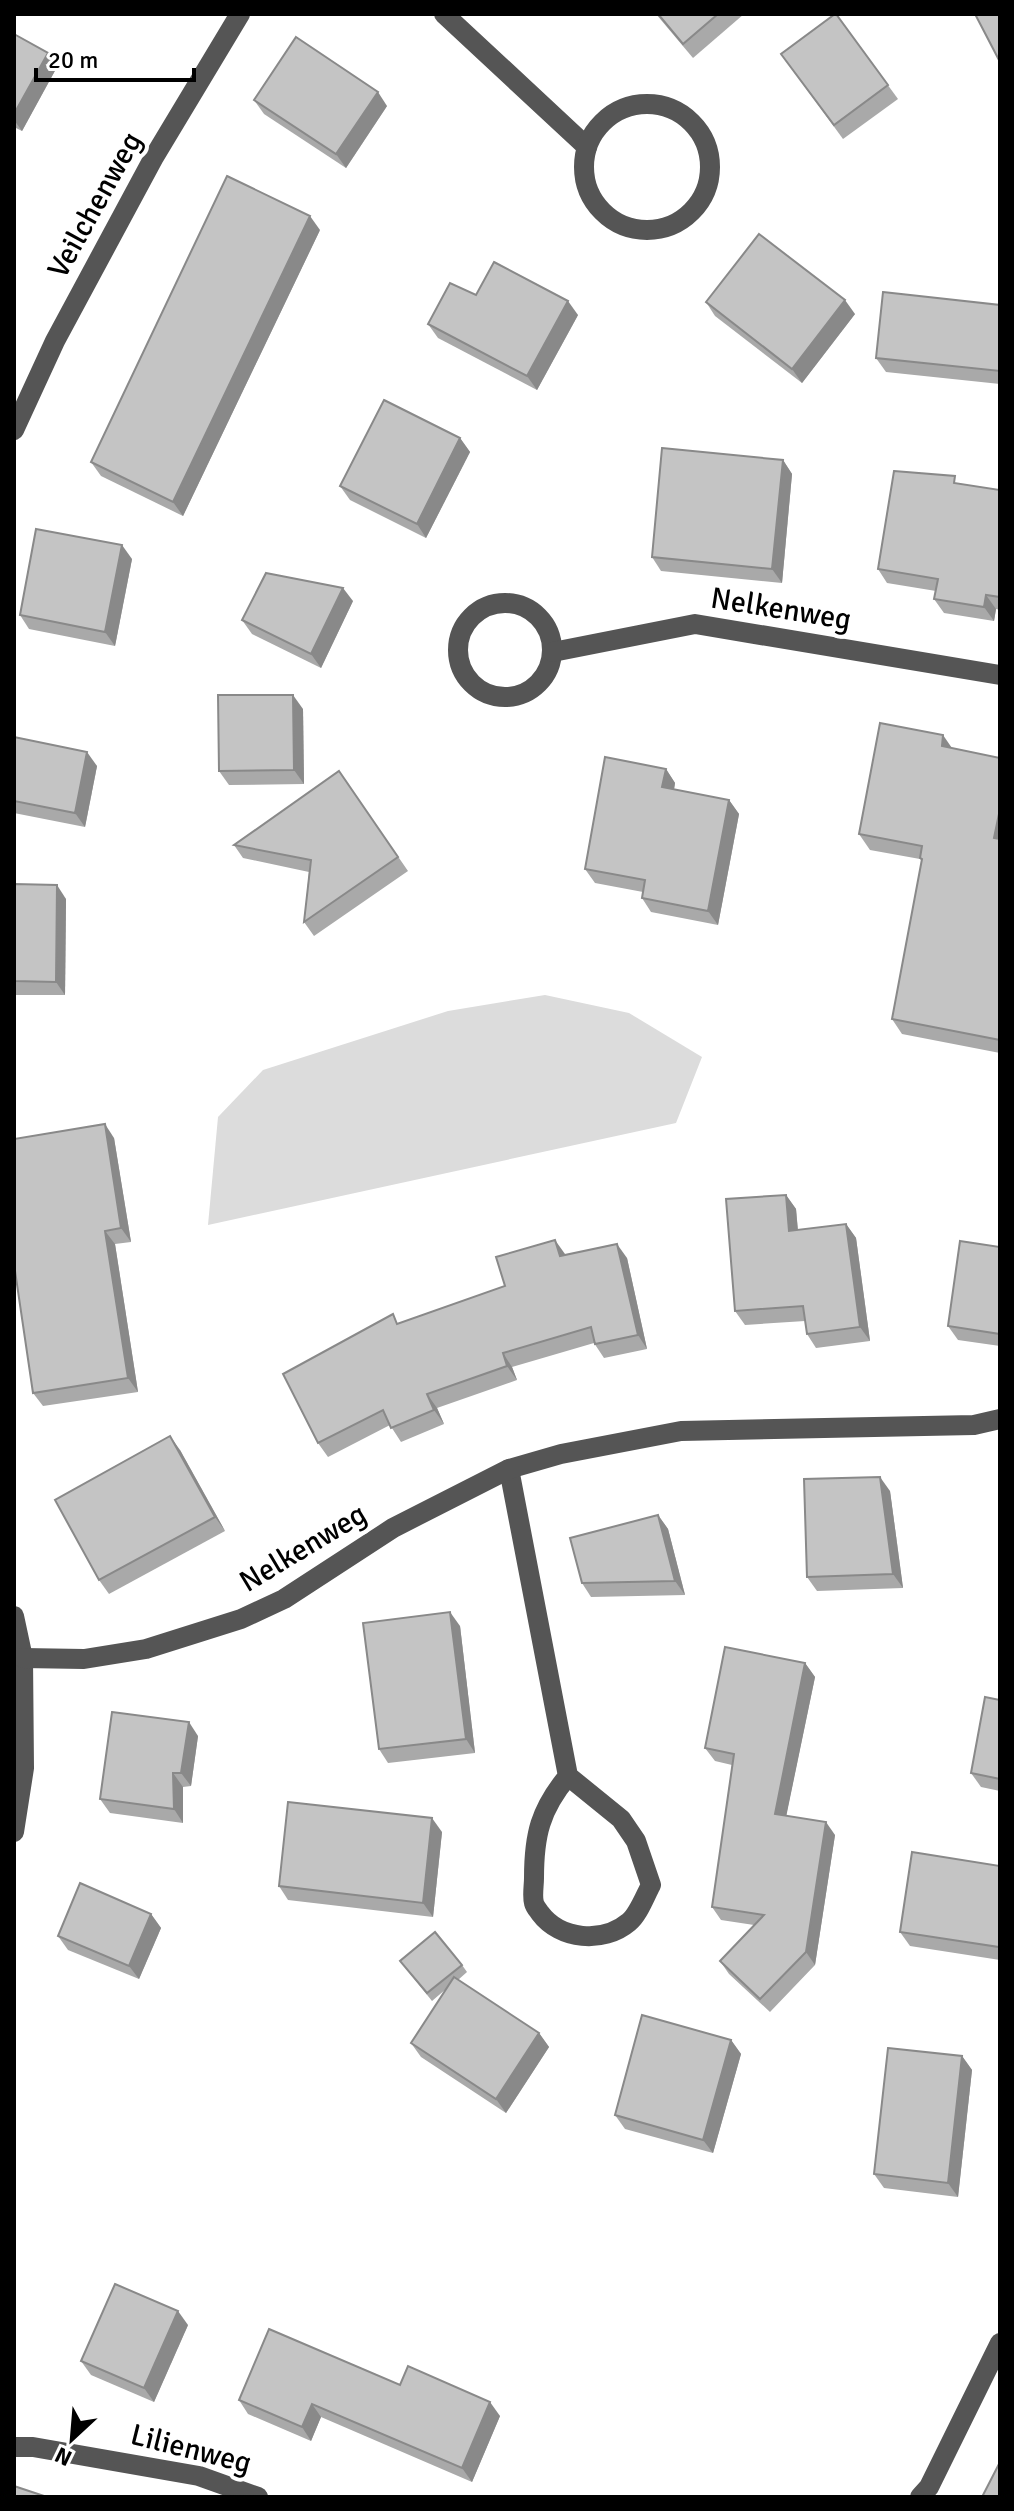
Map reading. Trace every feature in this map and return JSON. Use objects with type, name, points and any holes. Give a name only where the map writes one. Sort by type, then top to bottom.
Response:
[{"type":"street","name":"Veilchenweg","points":[[14,430],[55,341],[154,157],[240,14]]},
{"type":"street","points":[[444,14],[587,147]]},
{"type":"street","points":[[653,103],[677,111],[697,126],[708,148],[711,173],[703,197],[688,216],[666,228],[640,230],[616,223],[597,207],[586,185],[583,160],[587,147],[590,136],[606,117],[628,105],[653,103]]},
{"type":"street","points":[[507,602],[526,606],[541,617],[550,634],[553,652],[549,670],[538,685],[522,695],[504,698],[485,693],[470,682],[460,666],[457,648],[462,629],[473,614],[489,605],[507,602]]},
{"type":"street","name":"Nelkenweg","points":[[553,652],[695,624],[1000,675]]},
{"type":"street","name":"Nelkenweg","points":[[23,1658],[84,1659],[130,1651],[241,1619],[284,1599],[393,1528],[509,1469],[561,1454],[681,1431],[974,1425],[1000,1419]]},
{"type":"street","points":[[509,1469],[568,1776],[621,1819],[636,1841],[651,1885],[631,1921],[613,1931],[589,1936],[569,1935],[547,1922],[534,1905],[534,1847],[540,1821],[552,1796],[568,1776]]},
{"type":"street","points":[[14,1616],[23,1658],[24,1768],[14,1832]]},
{"type":"street","points":[[920,2497],[929,2487],[1000,2343]]},
{"type":"street","name":"Lilienweg","points":[[14,2447],[33,2447],[199,2476],[258,2497]]},
{"type":"shaded area","points":[[545,995],[629,1013],[702,1057],[676,1123],[208,1225],[218,1117],[263,1070],[448,1011]]},
{"type":"building","points":[[658,14],[718,14],[683,44]]},
{"type":"building","points":[[836,14],[888,85],[834,125],[781,54]]},
{"type":"building","points":[[975,14],[1000,14],[1000,62]]},
{"type":"building","points":[[14,34],[48,53],[14,114]]},
{"type":"building","points":[[296,37],[378,92],[336,154],[254,100]]},
{"type":"building","points":[[227,176],[310,216],[173,502],[91,462]]},
{"type":"building","points":[[759,234],[845,300],[792,369],[706,302]]},
{"type":"building","points":[[494,262],[568,301],[527,376],[428,324],[450,283],[476,295]]},
{"type":"building","points":[[883,292],[1000,305],[1000,371],[876,358]]},
{"type":"building","points":[[384,400],[460,438],[417,524],[340,486]]},
{"type":"building","points":[[662,448],[783,460],[772,569],[652,557]]},
{"type":"building","points":[[894,471],[955,476],[954,483],[1000,490],[1000,597],[986,595],[984,607],[934,599],[938,579],[878,569]]},
{"type":"building","points":[[36,529],[122,545],[105,632],[20,615]]},
{"type":"building","points":[[266,573],[343,588],[311,654],[242,620]]},
{"type":"building","points":[[218,695],[293,695],[294,770],[219,771]]},
{"type":"building","points":[[880,723],[943,735],[942,746],[1000,758],[1000,809],[994,838],[1000,839],[1000,1040],[892,1019],[922,846],[859,834]]},
{"type":"building","points":[[14,737],[87,752],[75,813],[14,801]]},
{"type":"building","points":[[605,757],[666,769],[662,787],[729,800],[708,911],[642,898],[645,880],[585,869]]},
{"type":"building","points":[[339,771],[398,857],[304,922],[311,860],[234,845]]},
{"type":"building","points":[[14,884],[57,885],[56,982],[14,981]]},
{"type":"building","points":[[105,1124],[121,1228],[105,1231],[128,1378],[33,1393],[14,1264],[14,1139]]},
{"type":"building","points":[[786,1195],[789,1231],[846,1224],[860,1327],[807,1334],[803,1306],[735,1311],[726,1199]]},
{"type":"building","points":[[555,1240],[560,1256],[617,1244],[638,1335],[595,1344],[591,1327],[503,1353],[507,1366],[427,1394],[434,1410],[391,1428],[383,1410],[318,1443],[283,1374],[393,1314],[397,1324],[505,1286],[496,1257]]},
{"type":"building","points":[[960,1241],[1000,1247],[1000,1334],[948,1326]]},
{"type":"building","points":[[170,1436],[215,1517],[99,1580],[55,1500]]},
{"type":"building","points":[[880,1477],[893,1574],[807,1577],[804,1479]]},
{"type":"building","points":[[658,1515],[675,1581],[582,1583],[570,1538]]},
{"type":"building","points":[[450,1612],[466,1739],[379,1749],[363,1623]]},
{"type":"building","points":[[725,1647],[805,1663],[775,1814],[826,1822],[806,1952],[760,1999],[720,1961],[764,1915],[712,1907],[734,1754],[705,1748]]},
{"type":"building","points":[[985,1697],[1000,1700],[1000,1779],[971,1773]]},
{"type":"building","points":[[112,1712],[189,1722],[181,1773],[173,1773],[174,1809],[100,1799]]},
{"type":"building","points":[[288,1802],[432,1818],[423,1903],[279,1886]]},
{"type":"building","points":[[912,1852],[1000,1866],[999,1947],[900,1932]]},
{"type":"building","points":[[80,1883],[151,1914],[129,1966],[58,1936]]},
{"type":"building","points":[[435,1932],[462,1965],[427,1993],[400,1961]]},
{"type":"building","points":[[454,1977],[539,2033],[496,2099],[411,2043]]},
{"type":"building","points":[[642,2015],[731,2040],[703,2140],[615,2115]]},
{"type":"building","points":[[888,2048],[962,2056],[948,2183],[874,2174]]},
{"type":"building","points":[[115,2284],[178,2311],[144,2388],[81,2361]]},
{"type":"building","points":[[269,2329],[400,2385],[408,2366],[490,2402],[462,2468],[312,2404],[302,2427],[239,2400]]},
{"type":"building","points":[[1000,2462],[1000,2497],[982,2497]]},
{"type":"building","points":[[14,2486],[47,2497],[14,2497]]}]
